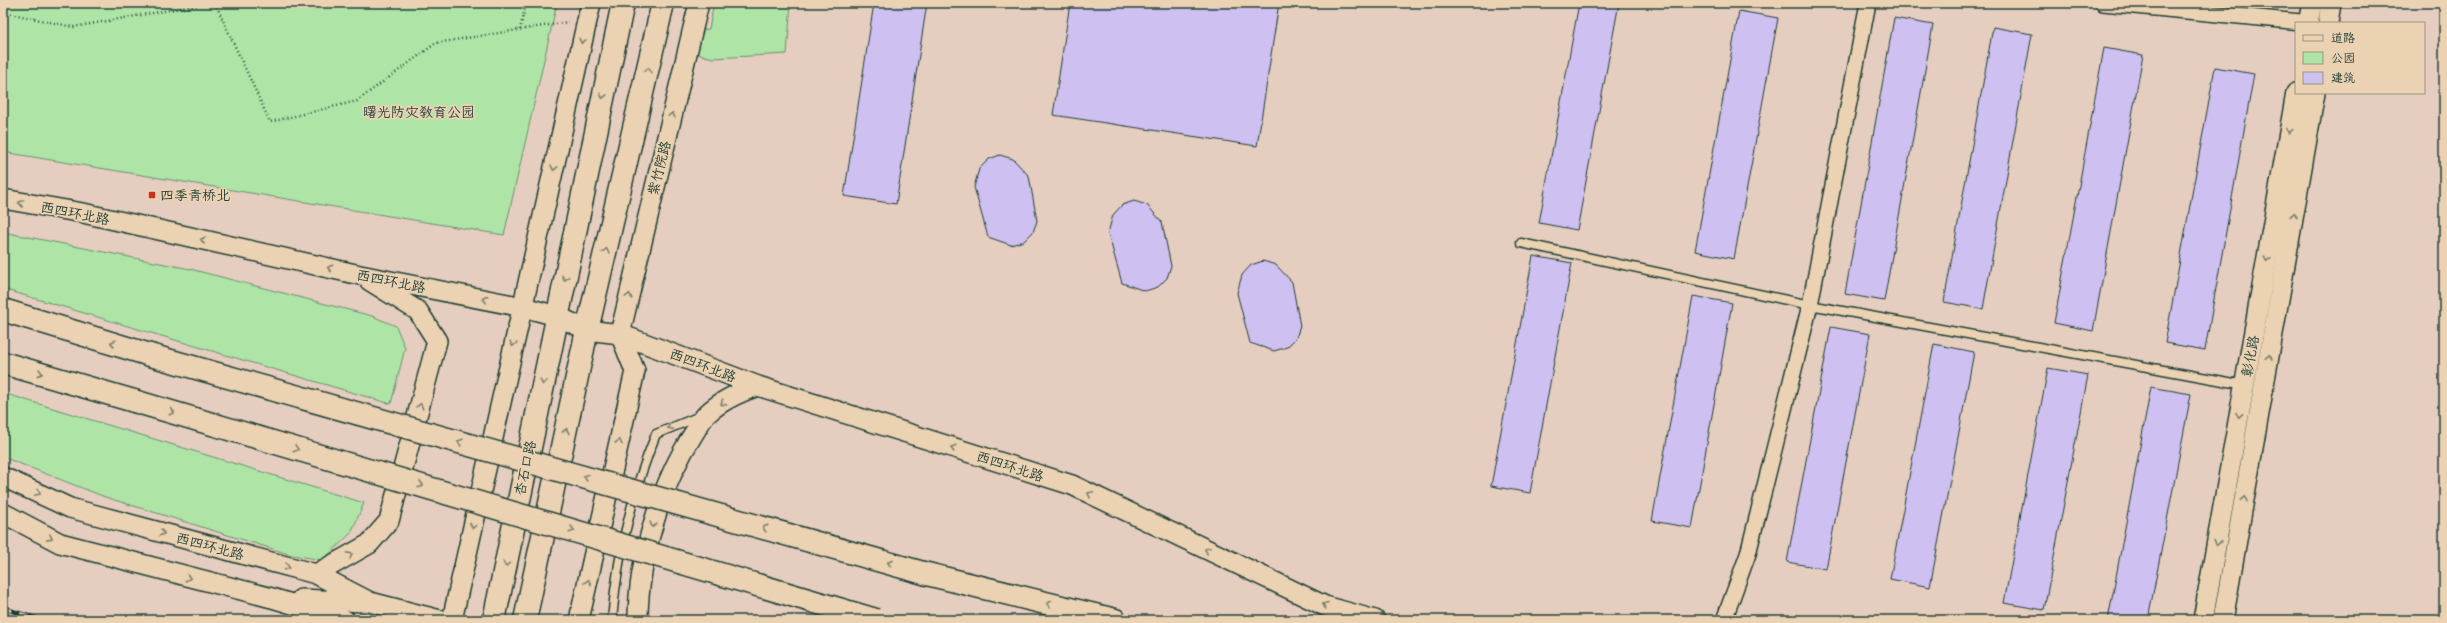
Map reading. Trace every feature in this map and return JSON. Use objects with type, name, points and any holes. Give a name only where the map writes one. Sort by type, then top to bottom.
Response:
[{"type":"main road","points":[[557,316],[623,3]]},
{"type":"main road","points":[[525,620],[587,330],[665,7]]},
{"type":"main road","points":[[3,310],[150,355],[927,574],[1114,620]]},
{"type":"main road","name":"杏石口路","points":[[494,620],[557,316]]},
{"type":"main road","points":[[3,363],[876,620]]},
{"type":"street","points":[[452,620],[591,3]]},
{"type":"street","name":"紫竹院路","points":[[620,334],[699,3]]},
{"type":"street","points":[[1724,620],[1748,554],[1810,305],[1868,3]]},
{"type":"street","points":[[2103,3],[2299,22]]},
{"type":"street","points":[[2309,22],[2312,3]]},
{"type":"street","points":[[2328,22],[2331,3]]},
{"type":"street","name":"彰化路","points":[[2203,620],[2296,94]]},
{"type":"street","name":"彰化路","points":[[2223,620],[2315,94]]},
{"type":"street","name":"西四环北路","points":[[3,199],[83,213],[360,275],[523,307],[557,316],[587,330],[620,334],[758,386],[1072,485],[1325,606],[1375,620]]},
{"type":"street","points":[[316,574],[369,544],[389,521],[437,340],[418,311],[360,275]]},
{"type":"street","points":[[579,620],[635,372],[620,334]]},
{"type":"street","points":[[638,620],[638,595],[653,525],[679,456],[707,414],[738,393],[758,386]]},
{"type":"street","name":"西四环北路","points":[[3,477],[70,508],[316,574],[370,602],[440,620]]},
{"type":"street","points":[[3,513],[60,543],[272,598],[345,620]]},
{"type":"street","points":[[272,598],[370,602]]},
{"type":"lane","points":[[1521,243],[1810,305],[2023,342],[2263,388]]},
{"type":"lane","points":[[612,620],[615,587],[639,476],[656,434],[676,424],[707,414]]},
{"type":"path","points":[[3,12],[73,27],[210,3]]},
{"type":"path","points":[[215,3],[270,122],[357,101],[436,43],[569,22]]},
{"type":"path","points":[[520,30],[526,3]]},
{"type":"green space","name":"曙光防灾教育公园","points":[[3,3],[557,3],[504,235],[3,152]]},
{"type":"green space","points":[[714,3],[791,3],[787,54],[713,58],[693,53],[698,30],[709,29]]},
{"type":"green space","points":[[3,232],[190,269],[372,316],[396,326],[405,348],[391,404],[3,289]]},
{"type":"green space","points":[[3,393],[364,503],[351,533],[323,560],[292,555],[105,497],[3,457]]},
{"type":"building","points":[[874,3],[927,3],[896,204],[844,196]]},
{"type":"building","points":[[1070,3],[1279,3],[1257,146],[1053,115]]},
{"type":"building","points":[[1579,3],[1619,3],[1577,230],[1539,223]]},
{"type":"building","points":[[1739,11],[1778,18],[1734,259],[1695,251]]},
{"type":"building","points":[[1894,18],[1933,25],[1884,301],[1845,294]]},
{"type":"building","points":[[1993,27],[2032,34],[1983,309],[1944,302]]},
{"type":"building","points":[[2104,48],[2143,55],[2093,331],[2054,323]]},
{"type":"building","points":[[2215,67],[2254,74],[2205,350],[2165,343]]},
{"type":"building","points":[[1000,155],[1013,159],[1029,176],[1037,221],[1033,232],[1024,241],[1011,245],[988,237],[974,187],[979,169],[989,159]]},
{"type":"building","points":[[1134,201],[1147,205],[1162,222],[1171,266],[1167,278],[1158,287],[1145,291],[1122,283],[1108,233],[1113,215],[1122,205]]},
{"type":"building","points":[[1533,256],[1572,263],[1530,493],[1491,486]]},
{"type":"building","points":[[1263,261],[1276,265],[1292,282],[1300,326],[1296,338],[1287,347],[1274,351],[1250,343],[1237,293],[1242,275],[1251,265]]},
{"type":"building","points":[[1693,296],[1732,303],[1692,528],[1652,521]]},
{"type":"building","points":[[1831,327],[1870,334],[1826,569],[1787,562]]},
{"type":"building","points":[[1934,344],[1974,352],[1930,587],[1890,579]]},
{"type":"building","points":[[2048,368],[2088,375],[2044,610],[2004,603]]},
{"type":"building","points":[[2151,387],[2191,394],[2148,620],[2108,620]]},
{"type":"railway","points":[[3,608],[41,620]]},
{"type":"place","name":"四季青桥北","points":[[152,195]]}]
